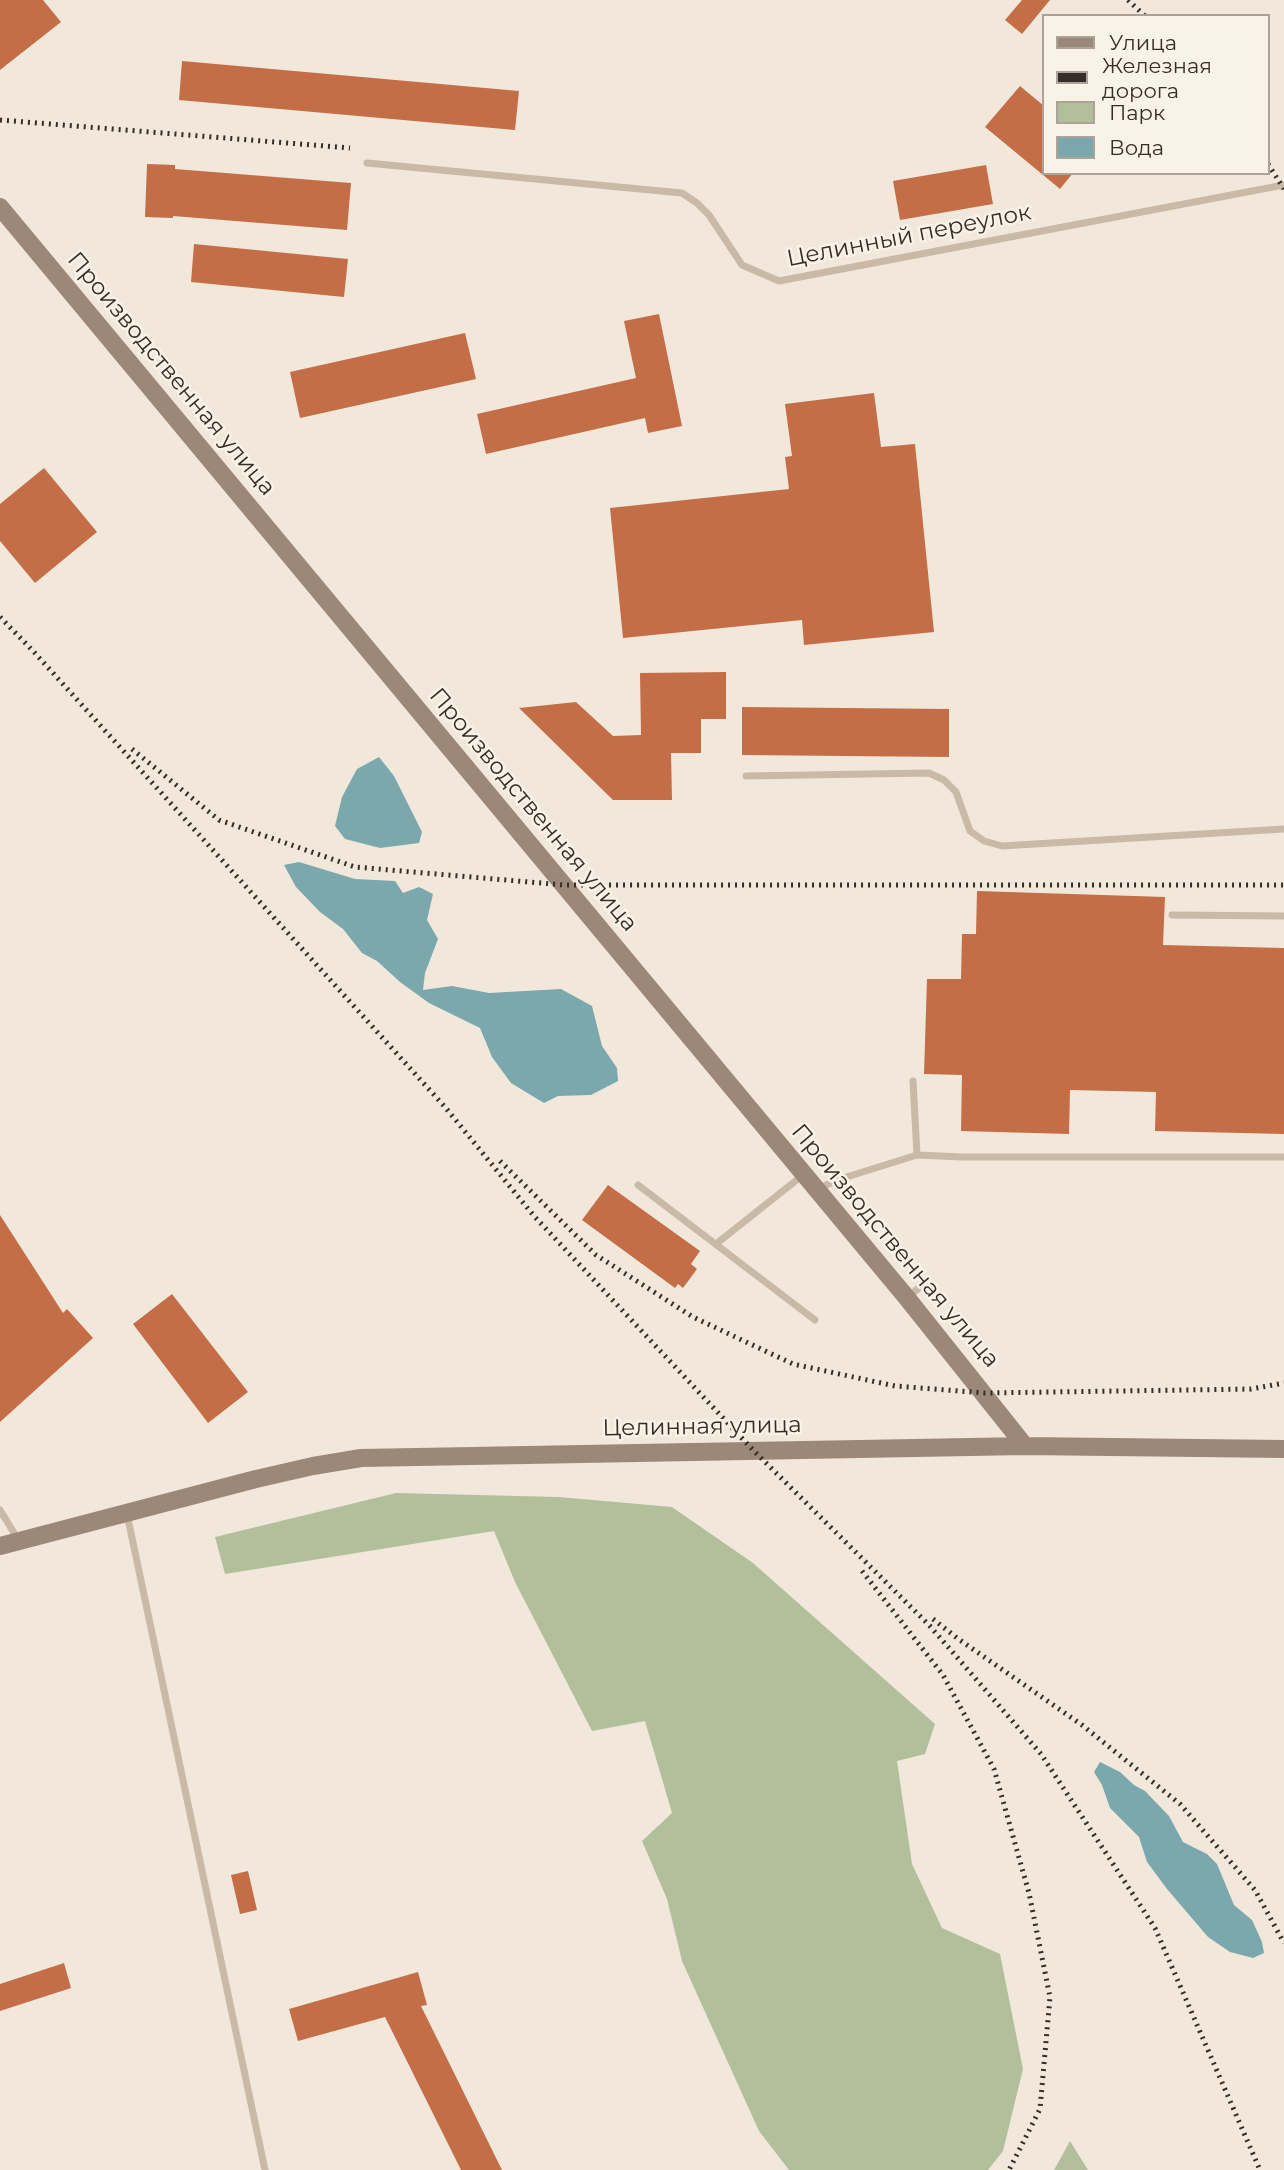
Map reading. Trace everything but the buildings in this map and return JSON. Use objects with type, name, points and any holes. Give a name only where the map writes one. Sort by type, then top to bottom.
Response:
[{"type":"street","name":"Производственная улица","points":[[0,207],[817,1189],[985,1393],[1025,1446]]},
{"type":"street","name":"Целинная улица","points":[[0,1546],[256,1479],[361,1458],[1025,1446],[1284,1449]]},
{"type":"lane","name":"Целинный переулок","points":[[367,163],[682,193],[709,215],[742,265],[779,281],[1284,185]]},
{"type":"lane","points":[[746,776],[929,773],[944,780],[956,792],[970,831],[984,841],[1002,846],[1284,829]]},
{"type":"lane","points":[[1172,915],[1284,916]]},
{"type":"lane","points":[[912,1081],[917,1155]]},
{"type":"lane","points":[[817,1189],[917,1155],[1284,1157]]},
{"type":"lane","points":[[716,1244],[804,1174]]},
{"type":"lane","points":[[638,1185],[815,1320]]},
{"type":"lane","points":[[907,1298],[928,1280]]},
{"type":"lane","points":[[0,1510],[20,1541]]},
{"type":"lane","points":[[127,1513],[265,2170]]},
{"type":"green space","points":[[396,1493],[559,1497],[672,1507],[753,1563],[935,1724],[925,1754],[897,1761],[912,1864],[942,1928],[1000,1954],[1023,2069],[1003,2151],[988,2170],[789,2170],[759,2131],[682,1961],[667,1899],[642,1841],[672,1813],[645,1721],[592,1731],[515,1582],[494,1531],[225,1574],[215,1537]]},
{"type":"green space","points":[[1070,2141],[1088,2170],[1054,2170]]},
{"type":"water","points":[[379,757],[394,776],[422,832],[419,843],[380,848],[345,839],[335,826],[342,797],[357,769]]},
{"type":"water","points":[[299,862],[355,879],[395,881],[403,893],[419,887],[433,894],[427,920],[438,939],[425,973],[423,990],[452,986],[489,993],[561,989],[592,1006],[602,1046],[617,1068],[618,1081],[591,1095],[558,1096],[544,1103],[511,1083],[492,1057],[480,1028],[429,1003],[377,961],[362,953],[343,929],[320,912],[296,887],[284,865]]},
{"type":"water","points":[[1100,1762],[1120,1772],[1145,1791],[1169,1816],[1183,1842],[1207,1854],[1217,1864],[1234,1905],[1252,1920],[1264,1953],[1253,1958],[1230,1952],[1208,1937],[1147,1862],[1139,1837],[1110,1808],[1094,1772]]},
{"type":"railway","points":[[1128,0],[1143,14]]},
{"type":"railway","points":[[0,120],[350,148]]},
{"type":"railway","points":[[1270,167],[1284,189]]},
{"type":"railway","points":[[0,617],[445,1107],[534,1216],[753,1450],[929,1625],[1041,1754],[1155,1928],[1260,2170]]},
{"type":"railway","points":[[132,749],[219,820],[355,867],[564,885],[1284,885]]},
{"type":"railway","points":[[500,1161],[596,1255],[693,1317],[793,1364],[895,1386],[985,1393],[1251,1389],[1284,1383]]},
{"type":"railway","points":[[862,1571],[943,1675],[994,1769],[1029,1893],[1050,1997],[1040,2109],[1009,2170]]},
{"type":"railway","points":[[933,1619],[1082,1725],[1180,1804],[1255,1890],[1284,1943]]}]
